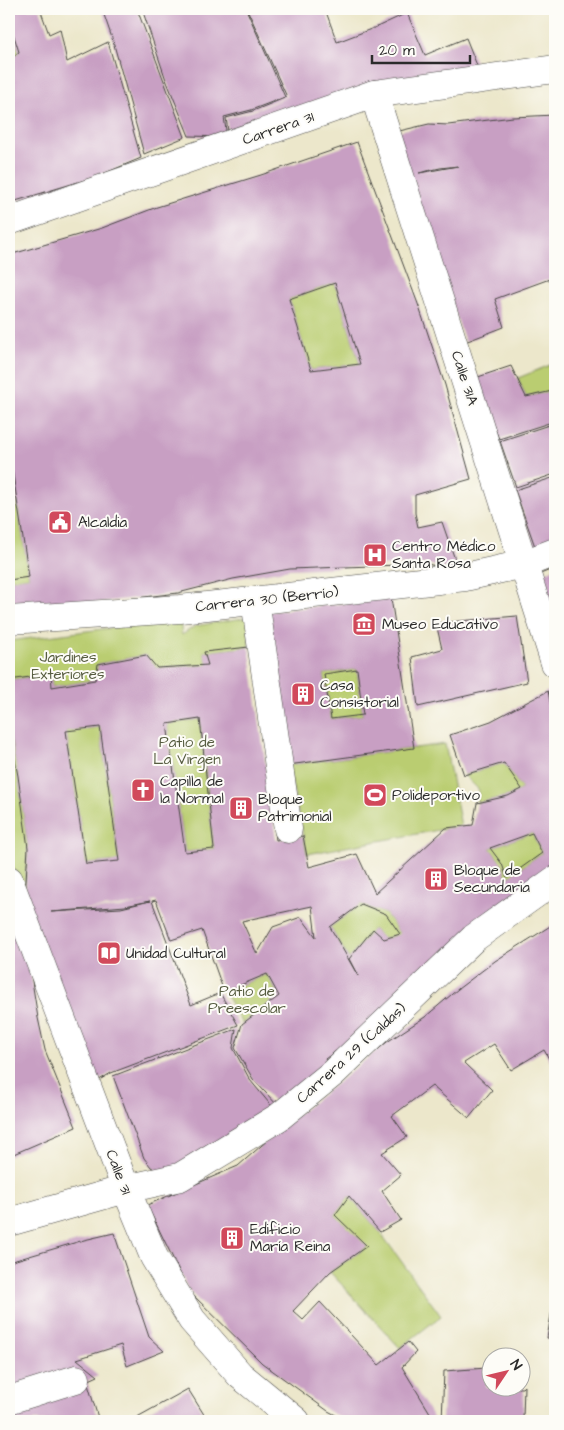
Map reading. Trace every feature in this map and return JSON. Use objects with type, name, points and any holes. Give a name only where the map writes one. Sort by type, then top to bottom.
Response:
[{"type":"street","name":"Carrera 31","points":[[9,222],[374,94],[555,69]]},
{"type":"street","name":"Calle 31A","points":[[374,94],[555,663]]},
{"type":"street","name":"Carrera 30 (Berrío)","points":[[9,620],[180,609],[465,577],[524,564],[555,552]]},
{"type":"street","points":[[255,600],[288,829]]},
{"type":"street","name":"Calle 31","points":[[9,880],[126,1189],[154,1257],[192,1320],[240,1375],[296,1421]]},
{"type":"street","name":"Carrera 29 (Caldas)","points":[[9,1222],[126,1189],[180,1177],[279,1117],[333,1073],[474,938],[555,880]]},
{"type":"street","points":[[9,1400],[76,1379]]},
{"type":"green space","points":[[9,20],[19,52],[9,60]]},
{"type":"green space","points":[[335,283],[360,364],[311,370],[289,299]]},
{"type":"green space","points":[[555,363],[555,395],[552,391],[526,397],[518,378]]},
{"type":"green space","points":[[12,468],[29,577],[9,580],[9,469]]},
{"type":"green space","name":"Jardines Exteriores","points":[[249,617],[249,647],[204,652],[208,665],[157,668],[146,655],[98,664],[95,680],[52,687],[51,674],[9,680],[9,641],[180,619],[182,635],[195,626]]},
{"type":"green space","points":[[357,669],[363,715],[331,719],[324,674]]},
{"type":"green space","name":"Patio de La Virgen","points":[[200,719],[214,849],[185,852],[167,724]]},
{"type":"green space","points":[[100,727],[119,861],[86,864],[66,731]]},
{"type":"green space","points":[[9,729],[28,848],[24,913],[9,850]]},
{"type":"green space","name":"Polideportivo","points":[[445,744],[461,826],[307,854],[288,765]]},
{"type":"green space","points":[[504,763],[522,789],[508,796],[477,803],[479,790],[464,775]]},
{"type":"green space","points":[[532,833],[542,853],[507,878],[502,864],[490,848]]},
{"type":"green space","points":[[361,904],[386,914],[400,934],[384,939],[373,929],[349,959],[330,927]]},
{"type":"green space","name":"Patio de Preescolar","points":[[267,974],[279,996],[242,1024],[224,992]]},
{"type":"green space","points":[[349,1196],[380,1232],[441,1316],[400,1348],[330,1272],[367,1247],[335,1215]]},
{"type":"building","points":[[9,9],[40,9],[49,34],[60,29],[67,62],[108,42],[141,158],[98,176],[9,203],[9,60],[19,52],[9,20]]},
{"type":"building","points":[[102,9],[137,9],[185,137],[144,154],[113,41]]},
{"type":"building","points":[[142,9],[246,9],[285,97],[251,110],[224,117],[227,137],[189,136],[165,77]]},
{"type":"building","points":[[247,9],[325,9],[337,42],[407,13],[425,55],[466,38],[478,68],[229,137],[226,118],[253,111],[287,97]]},
{"type":"building","points":[[555,115],[555,277],[495,299],[504,327],[465,342],[395,132],[429,124],[448,125],[513,117]],"holes":[[[458,166],[419,173],[440,168]]]},
{"type":"building","points":[[357,142],[418,304],[445,385],[471,479],[415,495],[415,513],[418,527],[442,522],[459,571],[427,564],[290,569],[233,579],[178,593],[9,613],[9,580],[29,577],[12,468],[9,469],[9,255],[102,228],[157,207],[261,175]],"holes":[[[335,283],[360,364],[311,370],[289,299]]]},
{"type":"building","points":[[511,366],[526,397],[552,391],[555,395],[555,421],[499,439],[475,378]]},
{"type":"building","points":[[555,423],[555,474],[516,487],[500,441]]},
{"type":"building","points":[[555,477],[555,543],[537,552],[515,490]]},
{"type":"building","points":[[555,568],[555,621],[538,575]]},
{"type":"building","name":"Casa Consistorial","points":[[391,598],[414,748],[288,765],[267,612]],"holes":[[[357,669],[363,715],[331,719],[324,674]]]},
{"type":"building","points":[[517,616],[527,682],[418,707],[412,657],[442,649],[436,623]]},
{"type":"building","points":[[249,647],[276,840],[303,836],[309,867],[357,854],[375,893],[446,828],[473,825],[477,803],[508,796],[522,789],[504,763],[464,775],[450,735],[491,721],[548,691],[555,727],[555,868],[352,1039],[325,1059],[330,1066],[278,1106],[253,1079],[235,1048],[242,1024],[279,996],[267,974],[224,992],[202,930],[171,940],[156,900],[152,901],[191,1005],[220,993],[238,1025],[111,1073],[96,1082],[24,913],[28,848],[9,729],[9,680],[51,674],[52,687],[95,680],[98,664],[146,655],[157,668],[208,665],[204,652]],"holes":[[[200,719],[214,849],[185,852],[167,724]],[[100,727],[119,861],[86,864],[66,731]],[[532,833],[542,853],[507,878],[502,864],[490,848]],[[150,901],[121,908],[51,912],[125,906]],[[361,904],[386,914],[400,934],[384,939],[373,929],[349,959],[358,976],[330,927]],[[312,906],[316,937],[301,917],[273,927],[257,954],[242,921]]]},
{"type":"building","points":[[9,913],[31,975],[45,1050],[76,1127],[9,1156]]},
{"type":"building","points":[[555,923],[555,1065],[553,1066],[544,1050],[511,1070],[494,1044],[464,1063],[492,1090],[469,1118],[432,1086],[392,1116],[407,1137],[382,1153],[401,1175],[382,1191],[401,1220],[380,1232],[349,1196],[335,1215],[367,1246],[330,1272],[293,1311],[303,1320],[320,1302],[379,1365],[408,1342],[416,1352],[402,1367],[435,1421],[347,1421],[328,1411],[262,1363],[189,1291],[147,1205],[238,1166],[292,1119],[387,1042],[425,1017],[495,961]]},
{"type":"building","points":[[236,1029],[233,1048],[250,1080],[274,1109],[163,1174],[151,1167],[144,1158],[113,1076]]},
{"type":"building","points":[[114,1233],[149,1337],[164,1351],[127,1366],[121,1345],[77,1359],[98,1376],[87,1381],[9,1389],[9,1262]]},
{"type":"building","points":[[555,1298],[555,1339],[547,1338]]},
{"type":"building","points":[[482,1368],[482,1398],[524,1398],[523,1418],[555,1419],[555,1421],[442,1421],[444,1371]]},
{"type":"building","points":[[87,1381],[99,1421],[9,1421],[9,1412]]},
{"type":"building","points":[[188,1389],[208,1421],[130,1421]]},
{"type":"place","name":"Alcaldia","points":[[60,522]]},
{"type":"place","name":"Centro Médico Santa Rosa","points":[[375,555]]},
{"type":"place","name":"Museo Educativo","points":[[364,624]]},
{"type":"place","name":"Casa Consistorial","points":[[303,694]]},
{"type":"place","name":"Capilla de la Normal","points":[[143,790]]},
{"type":"place","name":"Polideportivo","points":[[375,795]]},
{"type":"place","name":"Bloque Patrimonial","points":[[241,808]]},
{"type":"place","name":"Bloque de Secundaria","points":[[436,879]]},
{"type":"place","name":"Unidad Cultural","points":[[109,953]]},
{"type":"place","name":"Edificio María Reina","points":[[232,1238]]}]
